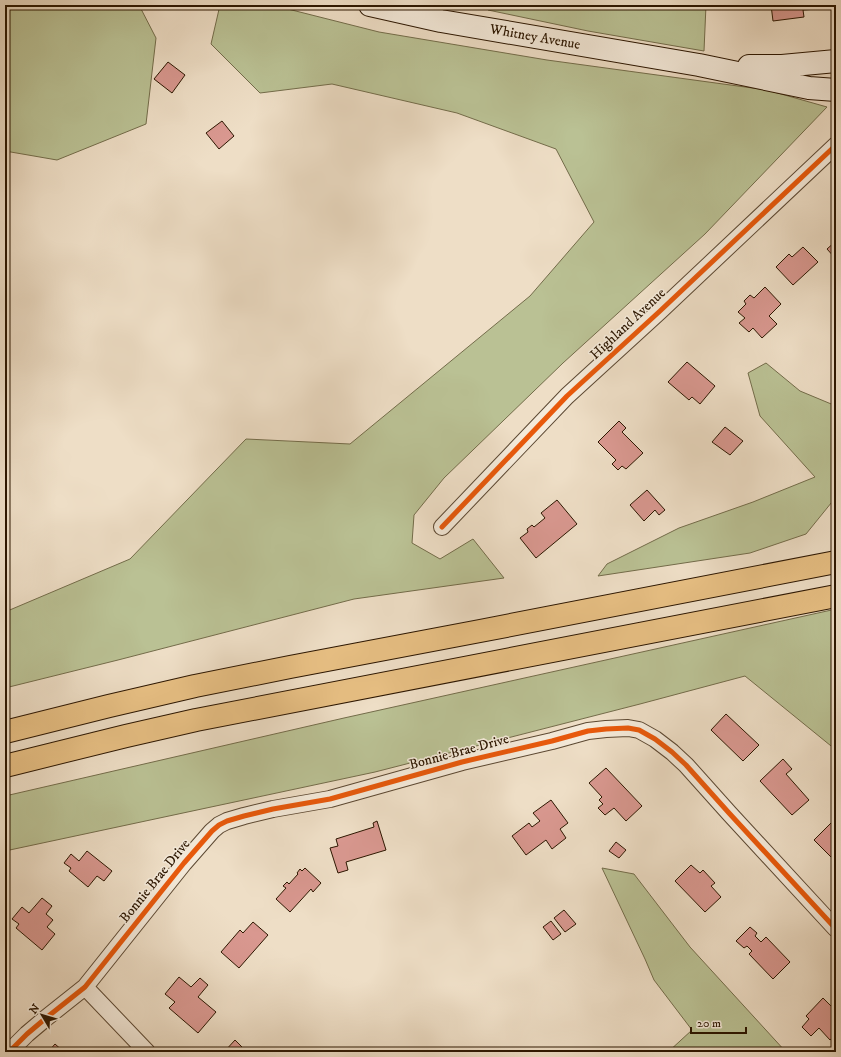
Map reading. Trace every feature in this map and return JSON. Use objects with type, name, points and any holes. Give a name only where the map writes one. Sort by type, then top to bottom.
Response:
[{"type":"highway","points":[[775,573],[836,547]]},
{"type":"highway","points":[[5,732],[116,705],[261,673],[836,562]]},
{"type":"highway","points":[[5,766],[196,720],[836,596]]},
{"type":"main road","name":"Whitney Avenue","points":[[370,5],[441,21],[700,65],[809,88],[836,90]]},
{"type":"main road","name":"Whitney Avenue","points":[[700,65],[782,66],[836,61]]},
{"type":"street","name":"Highland Avenue","points":[[442,527],[567,396],[660,311],[836,145]]},
{"type":"street","name":"Bonnie Brae Drive","points":[[9,1052],[27,1034],[85,987],[184,863],[212,831],[226,821],[273,809],[330,799],[462,762],[606,729],[628,728],[639,730],[662,744],[686,765],[836,929]]},
{"type":"street","points":[[85,987],[147,1052]]},
{"type":"green space","points":[[5,5],[139,5],[156,38],[146,124],[57,160],[5,151]]},
{"type":"green space","points":[[220,5],[272,5],[379,32],[547,60],[767,90],[827,107],[705,234],[563,363],[444,478],[414,515],[412,543],[440,559],[473,539],[504,578],[354,599],[5,688],[5,612],[130,559],[246,439],[350,444],[530,296],[594,222],[556,149],[457,113],[332,84],[260,93],[211,44]]},
{"type":"green space","points":[[484,5],[706,5],[704,51],[588,31],[488,10]]},
{"type":"green space","points":[[766,363],[800,391],[836,406],[836,497],[806,534],[750,553],[598,576],[607,564],[679,528],[753,502],[815,477],[760,416],[748,373]]},
{"type":"green space","points":[[836,609],[836,750],[745,676],[375,772],[5,851],[5,796],[344,718]]},
{"type":"green space","points":[[602,868],[634,874],[690,947],[786,1052],[668,1052],[692,1030],[654,980]]},
{"type":"building","points":[[771,5],[818,5],[818,9],[803,10],[804,17],[773,21]]},
{"type":"building","points":[[168,62],[185,75],[172,93],[154,79]]},
{"type":"building","points":[[222,121],[234,136],[219,149],[206,133]]},
{"type":"building","points":[[836,241],[836,259],[827,249]]},
{"type":"building","points":[[803,247],[818,262],[793,285],[776,267],[789,254],[792,257]]},
{"type":"building","points":[[765,287],[781,304],[769,316],[777,324],[762,338],[753,328],[749,332],[739,323],[745,318],[738,312],[746,304],[744,301],[750,295],[754,298]]},
{"type":"building","points":[[687,362],[715,386],[700,404],[692,397],[689,400],[668,382]]},
{"type":"building","points":[[619,421],[626,428],[622,432],[643,453],[626,469],[622,466],[618,470],[612,464],[616,460],[598,442]]},
{"type":"building","points":[[725,427],[743,441],[730,455],[712,442]]},
{"type":"building","points":[[647,490],[665,510],[659,515],[655,510],[644,521],[630,505]]},
{"type":"building","points":[[557,500],[577,524],[536,558],[520,538],[528,532],[527,529],[532,525],[534,527],[545,518],[541,513]]},
{"type":"building","points":[[726,714],[759,745],[743,761],[711,730]]},
{"type":"building","points":[[783,759],[792,769],[786,774],[809,800],[792,815],[760,781]]},
{"type":"building","points":[[606,768],[642,806],[626,821],[614,808],[605,815],[598,808],[603,804],[599,800],[602,797],[589,783]]},
{"type":"building","points":[[551,800],[568,823],[560,829],[566,838],[552,849],[546,840],[526,855],[512,836],[529,823],[532,827],[540,821],[533,813]]},
{"type":"building","points":[[377,821],[386,850],[346,862],[348,870],[338,873],[330,848],[338,846],[336,839],[374,827],[373,823]]},
{"type":"building","points":[[832,822],[836,826],[836,862],[814,840]]},
{"type":"building","points":[[616,842],[626,850],[619,858],[609,851]]},
{"type":"building","points":[[87,851],[112,871],[104,881],[97,876],[88,887],[69,871],[71,868],[64,863],[71,854],[79,861]]},
{"type":"building","points":[[691,865],[700,873],[703,870],[715,883],[711,886],[721,897],[705,912],[675,881]]},
{"type":"building","points":[[305,868],[321,883],[313,892],[311,889],[290,912],[276,899],[286,888],[283,886],[287,882],[289,884],[298,874],[297,873],[300,869],[302,871]]},
{"type":"building","points":[[42,898],[52,906],[46,914],[53,920],[47,927],[55,934],[42,950],[16,928],[19,924],[12,919],[22,907],[29,913]]},
{"type":"building","points":[[564,910],[576,924],[565,932],[554,918]]},
{"type":"building","points":[[551,921],[561,934],[553,940],[543,927]]},
{"type":"building","points":[[253,922],[268,935],[239,968],[221,952],[240,930],[243,933]]},
{"type":"building","points":[[750,927],[757,933],[755,936],[761,942],[766,937],[790,962],[773,979],[749,954],[752,951],[747,946],[744,948],[736,941]]},
{"type":"building","points":[[179,977],[191,987],[200,978],[208,985],[198,997],[216,1012],[198,1033],[169,1008],[175,1002],[165,994]]},
{"type":"building","points":[[823,998],[836,1011],[836,1035],[830,1040],[819,1028],[811,1036],[802,1027],[809,1019],[806,1016]]},
{"type":"building","points":[[235,1040],[247,1052],[224,1052]]},
{"type":"building","points":[[55,1044],[64,1052],[48,1052]]},
{"type":"cycle path","points":[[442,527],[567,396],[660,311],[836,145]]},
{"type":"cycle path","points":[[9,1052],[27,1034],[85,987],[184,863],[219,825],[244,816],[273,809],[330,799],[462,762],[588,731],[628,728],[639,730],[655,739],[672,752],[686,765],[836,929]]}]
